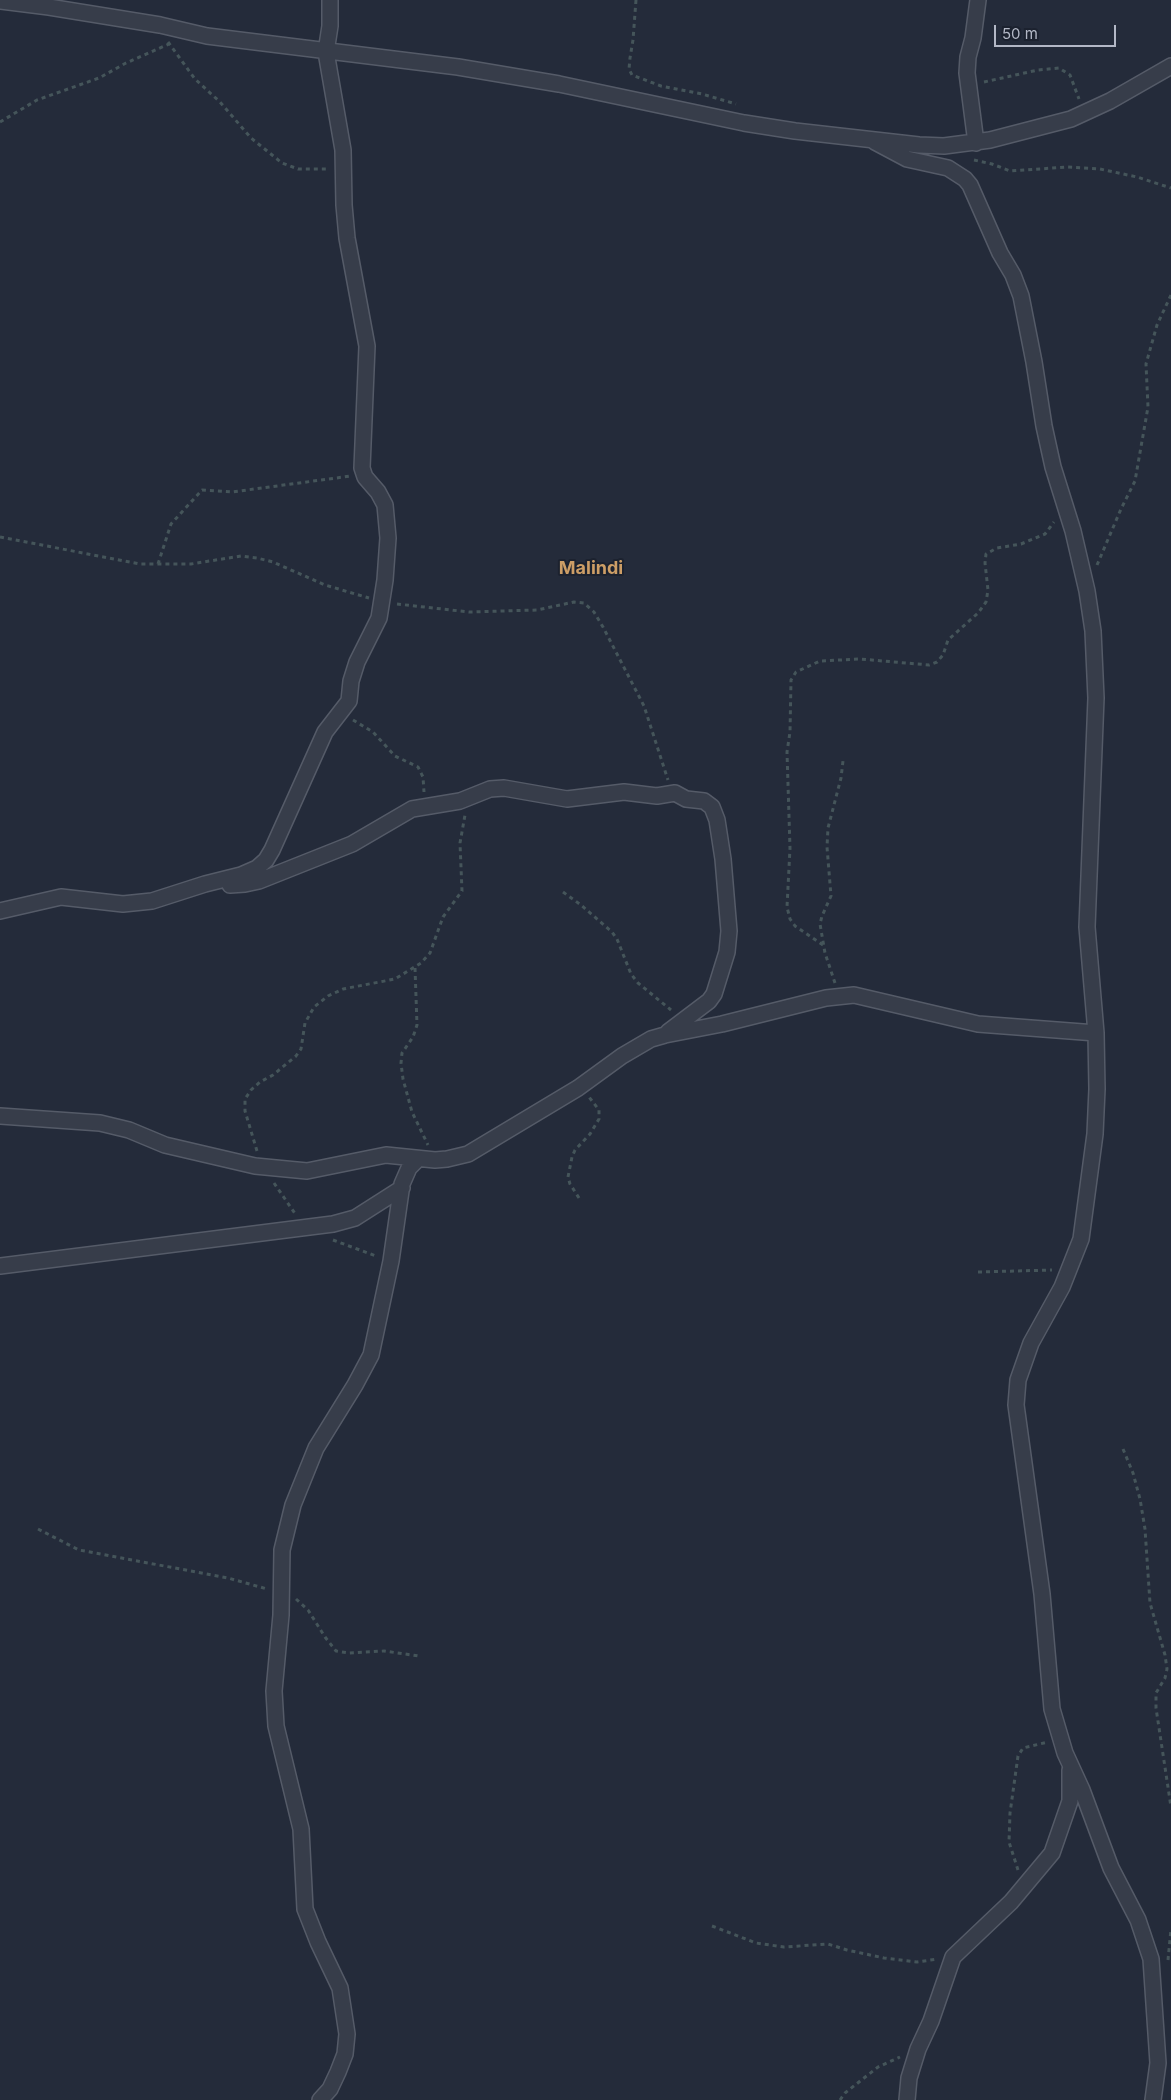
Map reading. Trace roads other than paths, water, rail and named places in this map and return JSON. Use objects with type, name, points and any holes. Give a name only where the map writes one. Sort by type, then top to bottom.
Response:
[{"type":"street","points":[[0,911],[61,897],[123,904],[138,903],[166,898],[247,873],[266,860],[325,732],[349,700],[356,662],[376,624],[382,602],[388,556],[387,516],[383,501],[364,474],[367,346],[347,238],[344,169],[339,124],[326,52],[330,26],[330,0]]},
{"type":"street","points":[[978,0],[975,31],[968,57],[968,85],[983,141]]},
{"type":"street","points":[[0,1],[160,25],[207,36],[458,68],[568,86],[744,123],[876,142],[944,146],[983,141],[1084,114],[1171,66]]},
{"type":"street","points":[[876,142],[907,159],[948,168],[962,176],[970,185],[1000,253],[1013,275],[1020,296],[1034,362],[1044,426],[1087,591],[1093,631],[1096,698],[1087,927],[1096,1034],[1097,1089],[1095,1134],[1081,1239],[1068,1271],[1031,1343],[1018,1380],[1016,1397],[1023,1468],[1042,1594],[1050,1692],[1060,1740],[1082,1790],[1111,1868],[1138,1920],[1151,1959],[1158,2063],[1154,2100]]},
{"type":"street","points":[[213,882],[226,885],[259,881],[352,844],[412,809],[467,799],[485,790],[495,788],[568,799],[624,792],[657,796],[677,793],[686,799],[704,801],[712,808],[715,814],[723,859],[728,922],[727,952],[714,994],[702,1008],[665,1035]]},
{"type":"street","points":[[0,1116],[100,1123],[129,1130],[165,1145],[265,1167],[307,1172],[386,1155],[435,1160],[454,1158],[482,1147],[651,1039],[845,995],[854,995],[907,1006],[978,1024],[1096,1034]]},
{"type":"street","points":[[320,2100],[330,2089],[345,2054],[347,2044],[346,2027],[340,1988],[305,1909],[302,1829],[276,1726],[274,1691],[282,1594],[283,1538],[293,1505],[316,1448],[351,1392],[371,1355],[391,1261],[404,1176],[418,1159]]},
{"type":"street","points":[[0,1266],[333,1224],[355,1218],[402,1188]]},
{"type":"street","points":[[907,2100],[909,2078],[918,2049],[931,2021],[953,1957],[1019,1893],[1052,1853],[1070,1801],[1070,1766]]},
{"type":"district","name":"Malindi","points":[[591,569]]}]
